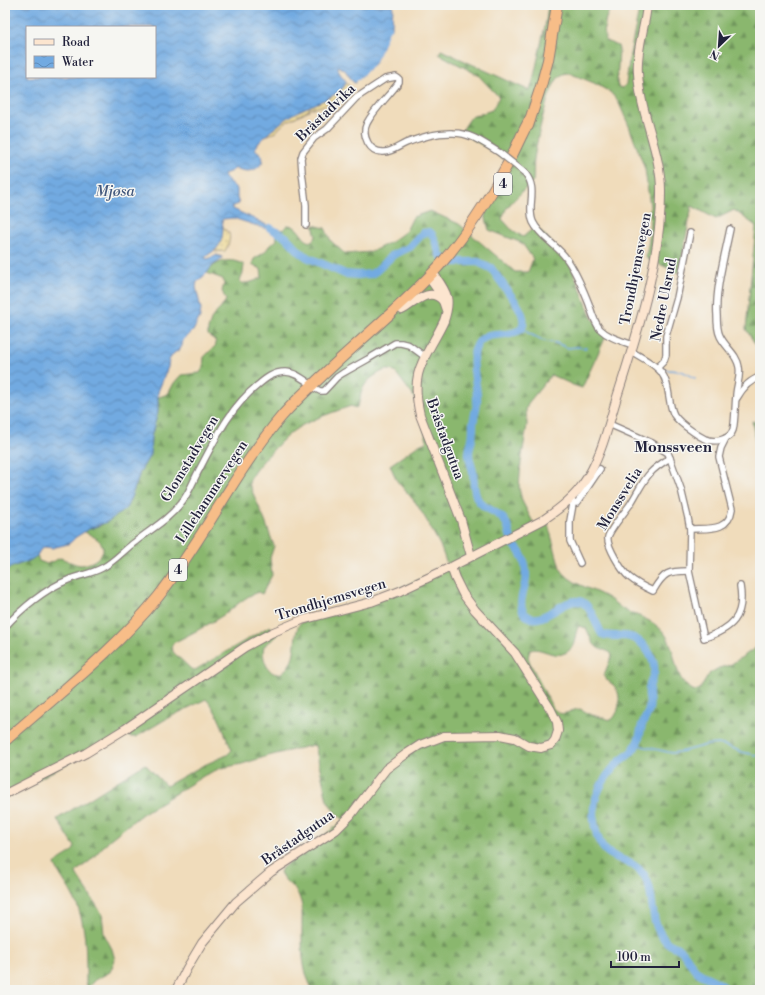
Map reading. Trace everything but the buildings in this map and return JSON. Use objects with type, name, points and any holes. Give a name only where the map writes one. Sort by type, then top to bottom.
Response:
[{"type":"highway","name":"Lillehammervegen","points":[[323,375],[337,366],[402,310],[436,274],[463,241],[500,178],[530,119],[548,60],[557,5]]},
{"type":"highway","name":"Lillehammervegen","points":[[5,741],[105,653],[147,610],[181,566],[258,446],[286,411],[334,364],[436,274]]},
{"type":"main road","name":"Trondhjemsvegen","points":[[5,794],[86,753],[125,729],[260,638],[282,627],[302,620],[387,596],[486,549],[531,526],[570,503],[594,465],[609,424],[632,348],[648,286],[660,222],[662,194],[658,160],[641,97],[638,75],[639,49],[647,5]]},
{"type":"main road","points":[[436,274],[446,310]]},
{"type":"main road","name":"Bråstadgutua","points":[[436,274],[446,291],[448,302],[442,324],[420,366],[416,389],[417,401],[420,415],[461,520],[471,556]]},
{"type":"main road","points":[[402,310],[424,296],[433,295],[440,298],[443,302]]},
{"type":"main road","name":"Bråstadgutua","points":[[176,990],[202,943],[236,902],[271,872],[336,830],[350,816],[386,769],[396,760],[420,745],[444,736],[500,735],[515,738],[529,746],[541,748],[551,745],[555,740],[558,731],[557,722],[551,710],[515,653],[475,610],[463,594],[451,566]]},
{"type":"street","name":"Bråstadvika","points":[[306,225],[306,205],[302,165],[303,152],[310,142],[327,128],[362,93],[389,77],[396,76],[399,79],[398,82],[370,118],[366,126],[365,132],[368,144],[376,151],[382,152],[390,151],[422,137],[436,134],[455,133],[468,135],[479,139],[525,172],[531,184],[531,210],[534,223],[540,232],[562,252],[568,260],[600,329],[632,348],[657,368]]},
{"type":"street","points":[[657,368],[666,381],[672,410],[675,416],[684,425],[705,439],[718,441],[726,438],[733,432],[735,400],[740,372],[737,360],[720,336],[717,310],[719,288],[730,229]]},
{"type":"street","name":"Nedre Ulsrud","points":[[657,368],[664,361],[666,355],[666,336],[677,298],[690,233]]},
{"type":"street","points":[[314,388],[324,391],[337,377],[395,343],[409,345],[424,356]]},
{"type":"street","name":"Glomstadvegen","points":[[5,627],[20,611],[53,587],[66,580],[94,572],[105,567],[136,541],[165,520],[182,502],[233,410],[253,389],[271,375],[285,372],[300,376],[309,383]]},
{"type":"street","points":[[735,400],[740,392],[752,380],[760,377]]},
{"type":"street","points":[[609,424],[656,445],[668,453],[681,489],[690,529],[689,571],[704,638],[726,629],[735,621],[742,601],[740,586]]},
{"type":"street","points":[[690,529],[716,528],[727,522],[731,516],[732,509],[719,457],[726,438]]},
{"type":"street","name":"Monssvelia","points":[[670,458],[653,469],[646,477],[608,536],[608,544],[627,576],[640,585],[653,591],[660,578],[666,574],[675,571],[689,571]]},
{"type":"street","name":"Trondhjemsvegen","points":[[570,503],[577,503],[600,469]]},
{"type":"street","points":[[570,503],[570,541],[580,563]]},
{"type":"green space","points":[[548,5],[624,5],[620,10],[610,10],[606,17],[604,29],[606,41],[618,46],[617,82],[618,87],[623,88],[626,84],[630,54],[640,5],[760,5],[760,357],[757,347],[746,329],[756,226],[734,210],[716,219],[692,206],[679,273],[647,259],[650,206],[645,169],[618,101],[610,92],[594,83],[569,73],[560,76],[555,82],[540,128],[534,159],[533,181],[506,209],[502,219],[511,229],[523,237],[536,226],[569,261],[592,318],[607,334],[582,388],[551,375],[529,402],[526,409],[527,425],[521,462],[519,488],[522,501],[534,524],[548,524],[560,568],[575,582],[606,597],[626,611],[657,626],[665,634],[669,641],[682,681],[695,691],[700,689],[710,673],[719,668],[730,665],[760,645],[760,990],[313,990],[304,966],[301,902],[296,891],[284,879],[280,872],[282,868],[344,820],[334,811],[327,800],[315,746],[313,745],[242,764],[221,768],[205,775],[142,814],[109,840],[91,860],[77,871],[77,875],[102,914],[104,934],[112,949],[115,960],[110,972],[95,980],[88,987],[86,983],[85,937],[81,915],[72,894],[55,865],[75,847],[57,819],[145,764],[166,786],[202,766],[227,755],[232,750],[218,717],[211,704],[206,699],[166,719],[136,737],[122,734],[5,797],[5,570],[37,556],[39,561],[47,564],[60,558],[82,565],[90,563],[101,555],[103,547],[100,541],[85,532],[89,529],[100,526],[129,502],[140,472],[150,455],[151,437],[158,412],[157,397],[168,394],[174,383],[181,375],[200,373],[203,368],[204,357],[216,345],[215,340],[208,335],[208,329],[213,316],[226,300],[222,291],[224,284],[223,279],[207,273],[219,263],[224,261],[234,261],[244,265],[240,280],[241,283],[252,282],[262,277],[261,269],[252,264],[254,259],[265,252],[269,246],[277,240],[276,235],[270,230],[271,227],[283,230],[287,225],[294,227],[309,242],[316,236],[313,225],[325,228],[331,241],[345,254],[371,252],[391,242],[406,231],[413,217],[430,211],[459,224],[515,272],[528,272],[533,259],[522,243],[489,230],[485,214],[511,163],[461,132],[471,117],[492,110],[499,97],[478,75],[439,54],[441,50],[528,90],[530,89],[533,81]],"holes":[[[385,370],[391,370],[396,373],[415,398],[427,440],[390,465],[397,481],[416,503],[427,521],[440,545],[448,567],[371,601],[300,623],[296,634],[292,659],[285,670],[280,673],[276,674],[272,672],[265,663],[263,652],[264,646],[277,636],[275,631],[270,626],[195,670],[191,669],[174,653],[171,648],[173,643],[219,618],[248,596],[258,592],[262,594],[272,575],[270,558],[274,546],[249,484],[254,472],[280,443],[299,427],[318,418],[351,406],[356,408],[359,403],[361,393],[367,382]],[[579,626],[586,628],[592,641],[598,648],[609,652],[612,655],[604,675],[617,690],[619,695],[619,704],[618,709],[611,720],[592,715],[580,709],[562,714],[556,711],[552,707],[530,663],[528,657],[530,650],[534,649],[552,654],[561,654],[569,650],[574,644]]]},
{"type":"green space","points":[[752,421],[760,423],[760,491],[755,469],[756,447]]},
{"type":"sand","points":[[346,82],[350,88],[344,96],[342,95],[322,106],[309,108],[309,110],[286,122],[276,132],[264,138],[262,136],[290,114],[339,92],[344,87]]},
{"type":"sand","points":[[222,225],[229,233],[229,243],[224,252],[215,252],[218,246]]},
{"type":"water","name":"Mjøsa","points":[[5,5],[393,5],[392,28],[376,62],[357,82],[353,82],[345,70],[338,66],[339,72],[346,81],[344,86],[328,98],[297,112],[269,132],[255,149],[262,155],[263,161],[261,165],[248,171],[235,168],[224,174],[225,178],[237,189],[239,204],[231,208],[271,227],[270,230],[233,218],[222,220],[223,232],[220,244],[205,258],[207,259],[217,255],[222,257],[222,259],[212,266],[197,282],[196,287],[201,309],[200,317],[193,331],[183,340],[182,346],[169,360],[168,367],[158,392],[158,412],[151,437],[150,455],[140,472],[127,507],[107,522],[89,529],[68,544],[52,548],[45,547],[40,550],[37,556],[29,561],[5,570]]},
{"type":"pier","points":[[390,29],[392,30],[377,64],[358,83],[356,82],[376,62]]},
{"type":"waterway","points":[[270,228],[286,237],[300,252],[307,257],[345,274],[358,275],[371,274],[376,271],[393,255],[410,247],[423,233],[429,232],[434,238],[440,255],[444,259],[453,262],[478,262],[491,268],[517,304],[522,314],[523,321],[520,330],[486,337],[477,345],[474,352],[473,361],[477,403],[469,458],[473,472],[476,495],[482,505],[505,521],[513,543],[523,558],[526,581],[521,606],[525,614],[532,618],[539,618],[564,605],[579,601],[586,605],[593,615],[602,634],[611,636],[628,636],[633,638],[641,643],[650,654],[654,664],[654,673],[649,688],[650,704],[648,711],[635,748],[619,762],[602,783],[595,800],[595,827],[599,840],[610,854],[630,863],[644,875],[650,890],[656,924],[659,932],[665,940],[682,951],[699,973],[717,982],[727,990]]},
{"type":"waterway","points":[[523,327],[528,333],[544,341],[556,343],[568,348],[586,348]]},
{"type":"waterway","points":[[662,368],[681,371],[695,378]]},
{"type":"waterway","points":[[637,745],[672,753],[706,745],[718,744],[760,756]]},
{"type":"district","name":"Monssveen","points":[[673,447]]}]
